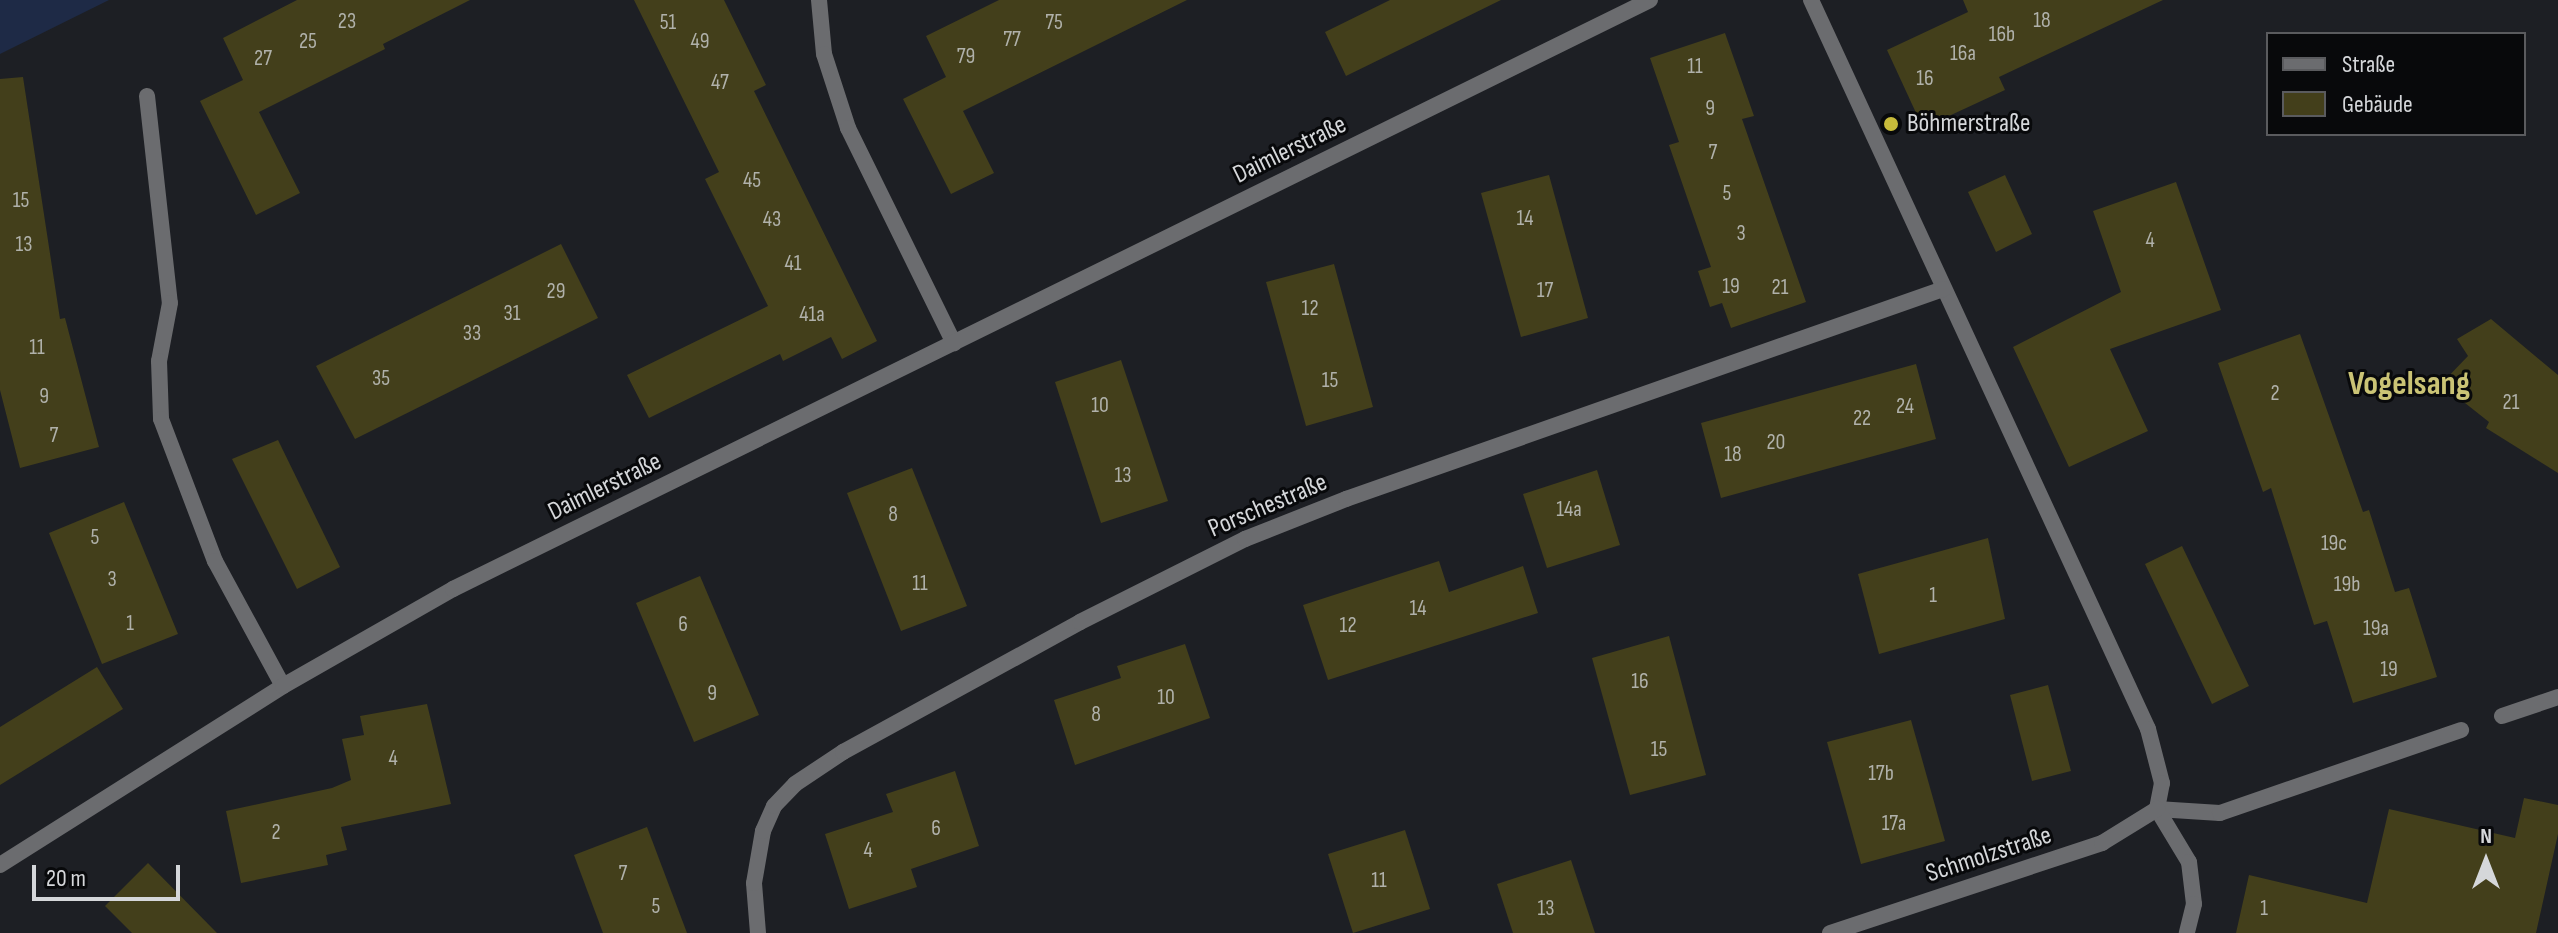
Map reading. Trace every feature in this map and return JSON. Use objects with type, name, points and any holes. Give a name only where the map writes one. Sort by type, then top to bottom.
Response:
[{"type":"street","points":[[819,0],[824,54],[848,128],[954,343]]},
{"type":"street","name":"Daimlerstraße","points":[[0,865],[283,686],[453,589],[1648,0]]},
{"type":"street","points":[[1811,0],[2153,741],[2162,783],[2157,809],[2189,862],[2194,904],[2187,933]]},
{"type":"street","points":[[147,96],[170,303],[159,361],[161,419],[215,561],[283,686]]},
{"type":"street","name":"Porschestraße","points":[[758,933],[754,883],[763,831],[774,806],[795,784],[843,752],[1052,637],[1245,539],[1332,505],[1943,289]]},
{"type":"street","points":[[2502,716],[2558,697]]},
{"type":"street","points":[[2157,809],[2220,813],[2461,730]]},
{"type":"street","name":"Schmolzstraße","points":[[1830,933],[2102,843],[2157,809]]},
{"type":"shaded area","points":[[0,0],[109,0],[0,54]]},
{"type":"building","points":[[297,0],[470,0],[383,44],[385,49],[259,112],[300,193],[256,215],[200,101],[243,80],[223,38]]},
{"type":"building","points":[[634,0],[724,0],[766,85],[754,91],[877,341],[842,359],[831,337],[783,361],[780,354],[649,418],[627,375],[768,306],[705,179],[719,172]]},
{"type":"building","points":[[999,0],[1187,0],[963,111],[994,173],[951,194],[903,99],[946,77],[926,36]]},
{"type":"building","points":[[1390,0],[1501,0],[1346,76],[1325,32]]},
{"type":"building","points":[[1963,0],[2163,0],[1999,77],[2005,90],[1923,128],[1887,50],[1968,12]]},
{"type":"building","points":[[1725,33],[1754,116],[1742,119],[1806,302],[1731,328],[1722,303],[1710,307],[1698,271],[1711,267],[1669,145],[1679,142],[1650,58]]},
{"type":"building","points":[[23,77],[60,319],[65,318],[99,447],[20,468],[0,390],[0,79]]},
{"type":"building","points":[[1549,175],[1588,318],[1521,337],[1481,193]]},
{"type":"building","points":[[2005,175],[2032,234],[1996,252],[1968,192]]},
{"type":"building","points":[[2176,182],[2221,310],[2110,349],[2148,431],[2069,467],[2013,347],[2121,292],[2093,211]]},
{"type":"building","points":[[561,244],[598,318],[355,439],[316,366]]},
{"type":"building","points":[[1334,264],[1373,407],[1306,426],[1266,282]]},
{"type":"building","points":[[2491,319],[2558,375],[2558,473],[2486,428],[2489,422],[2441,384],[2468,356],[2457,339]]},
{"type":"building","points":[[2300,334],[2363,512],[2369,510],[2395,592],[2409,588],[2437,677],[2353,703],[2327,621],[2314,625],[2271,488],[2263,492],[2218,363]]},
{"type":"building","points":[[1121,360],[1168,501],[1101,523],[1055,382]]},
{"type":"building","points":[[1916,364],[1936,439],[1721,498],[1701,423]]},
{"type":"building","points":[[278,440],[340,567],[297,589],[232,459]]},
{"type":"building","points":[[912,468],[967,606],[901,631],[847,493]]},
{"type":"building","points":[[1597,470],[1620,545],[1547,568],[1523,494]]},
{"type":"building","points":[[124,502],[178,634],[102,664],[49,533]]},
{"type":"building","points":[[1988,538],[2005,619],[1879,654],[1858,574]]},
{"type":"building","points":[[2182,546],[2249,686],[2212,704],[2145,564]]},
{"type":"building","points":[[1439,561],[1449,592],[1523,566],[1538,613],[1328,680],[1303,605]]},
{"type":"building","points":[[700,576],[759,715],[694,742],[636,603]]},
{"type":"building","points":[[1669,636],[1706,775],[1630,795],[1592,658]]},
{"type":"building","points":[[1185,644],[1210,718],[1075,765],[1054,700],[1121,678],[1117,666]]},
{"type":"building","points":[[97,667],[123,709],[0,785],[0,727]]},
{"type":"building","points":[[2048,685],[2071,771],[2032,781],[2010,695]]},
{"type":"building","points":[[427,704],[451,804],[341,827],[347,850],[326,855],[328,865],[241,883],[226,811],[332,788],[351,780],[342,739],[364,735],[360,716]]},
{"type":"building","points":[[1911,720],[1945,841],[1861,864],[1827,742]]},
{"type":"building","points":[[955,771],[979,846],[911,869],[917,887],[849,909],[825,834],[893,812],[886,794]]},
{"type":"building","points":[[2524,798],[2558,805],[2558,834],[2536,933],[2236,933],[2249,875],[2367,903],[2389,809],[2515,838]]},
{"type":"building","points":[[647,827],[687,933],[603,933],[574,855]]},
{"type":"building","points":[[1405,830],[1430,909],[1353,933],[1328,854]]},
{"type":"building","points":[[1571,860],[1595,933],[1513,933],[1497,884]]},
{"type":"building","points":[[148,863],[217,933],[132,933],[105,906]]},
{"type":"place","name":"Böhmerstraße","points":[[1891,124]]},
{"type":"district","name":"Vogelsang","points":[[2409,384]]}]
